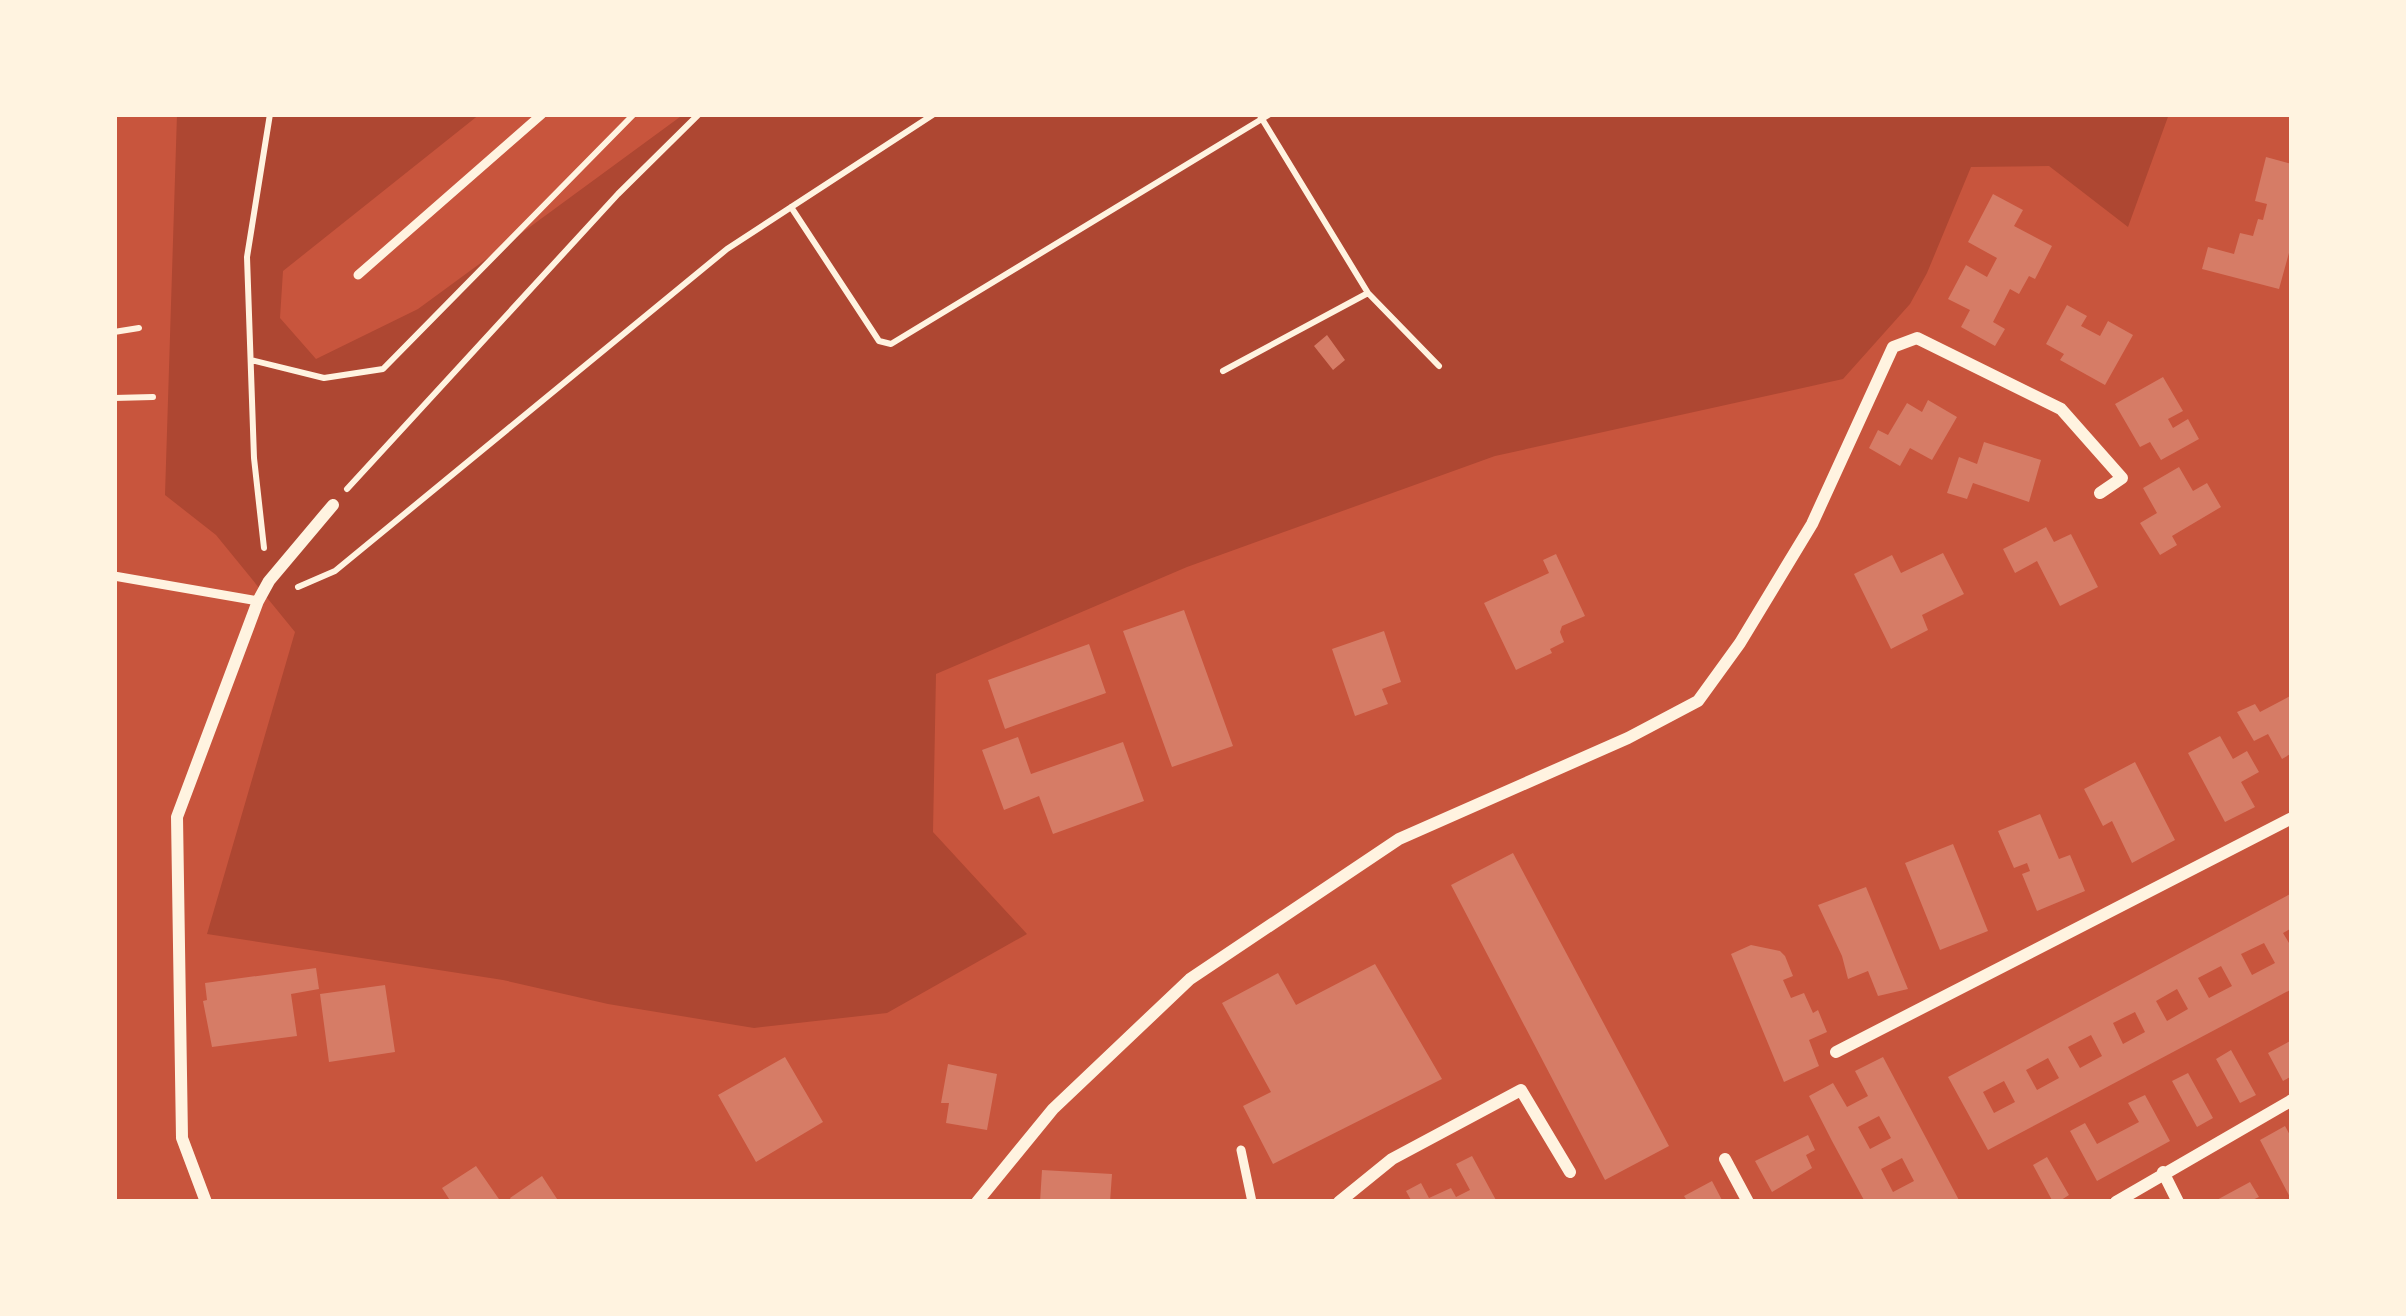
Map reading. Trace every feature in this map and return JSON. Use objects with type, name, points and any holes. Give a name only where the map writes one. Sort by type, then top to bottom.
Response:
[{"type":"street","points":[[977,1202],[1053,1109],[1190,979],[1400,839],[1628,738],[1697,700],[1740,643],[1812,524],[1893,347],[1917,338],[2061,409],[2122,478],[2100,494]]},
{"type":"street","points":[[206,1202],[182,1138],[177,817],[256,604],[269,581],[333,505]]},
{"type":"street","points":[[1836,1052],[2292,818]]},
{"type":"street","points":[[1339,1202],[1392,1159],[1521,1090],[1570,1172]]},
{"type":"street","points":[[2116,1202],[2292,1100]]},
{"type":"street","points":[[1724,1160],[1748,1202]]},
{"type":"street","points":[[2163,1172],[2178,1202]]},
{"type":"lane","points":[[358,274],[542,114]]},
{"type":"lane","points":[[114,576],[256,604]]},
{"type":"lane","points":[[1241,1150],[1252,1202]]},
{"type":"path","points":[[269,581],[254,458],[247,257],[270,114]]},
{"type":"path","points":[[251,360],[324,378],[383,368],[634,114]]},
{"type":"path","points":[[333,505],[617,194],[699,114]]},
{"type":"path","points":[[256,604],[335,571],[727,249],[934,114]]},
{"type":"path","points":[[791,207],[880,341],[891,344],[1270,114]]},
{"type":"path","points":[[1260,116],[1368,292],[1439,366]]},
{"type":"path","points":[[1223,371],[1368,292]]},
{"type":"path","points":[[114,332],[139,328]]},
{"type":"path","points":[[114,398],[153,397]]},
{"type":"shaded area","points":[[177,114],[480,114],[283,271],[280,318],[316,359],[418,309],[684,114],[2169,114],[2128,227],[2049,166],[1971,167],[1910,304],[1843,379],[1495,456],[1187,567],[936,674],[933,832],[1027,934],[887,1013],[754,1028],[608,1004],[503,980],[207,934],[295,632],[216,535],[165,495]]},
{"type":"building","points":[[2266,157],[2292,164],[2292,242],[2279,289],[2202,269],[2208,247],[2234,254],[2240,233],[2253,236],[2258,219],[2263,220],[2267,204],[2255,201]]},
{"type":"building","points":[[1993,194],[2023,210],[2014,226],[2052,246],[2035,279],[2029,276],[2019,294],[2010,289],[1993,322],[2005,329],[1995,346],[1961,327],[1970,310],[1948,299],[1966,265],[1987,277],[1997,258],[1968,242]]},
{"type":"building","points":[[2067,305],[2087,316],[2081,326],[2100,336],[2108,321],[2133,335],[2105,385],[2060,360],[2064,354],[2046,344]]},
{"type":"building","points":[[1327,335],[1345,360],[1333,370],[1314,346]]},
{"type":"building","points":[[2163,377],[2183,411],[2168,419],[2173,428],[2188,419],[2199,439],[2161,460],[2150,442],[2140,447],[2115,404]]},
{"type":"building","points":[[1928,400],[1957,417],[1932,460],[1910,448],[1900,466],[1869,448],[1878,430],[1888,435],[1907,403],[1922,412]]},
{"type":"building","points":[[1984,442],[2041,460],[2029,502],[1973,483],[1967,499],[1947,493],[1959,457],[1977,464]]},
{"type":"building","points":[[2179,467],[2193,491],[2207,483],[2221,507],[2172,536],[2177,545],[2160,555],[2140,523],[2157,513],[2143,488]]},
{"type":"building","points":[[2046,527],[2054,542],[2071,534],[2098,587],[2060,606],[2037,561],[2015,573],[2003,549]]},
{"type":"building","points":[[1943,553],[1964,594],[1922,615],[1928,630],[1891,649],[1854,574],[1892,555],[1901,573]]},
{"type":"building","points":[[1556,554],[1585,616],[1562,626],[1564,642],[1550,649],[1552,653],[1516,670],[1484,603],[1549,573],[1543,560]]},
{"type":"building","points":[[1184,610],[1233,746],[1172,767],[1123,631]]},
{"type":"building","points":[[1384,631],[1401,682],[1382,689],[1388,704],[1355,716],[1332,649]]},
{"type":"building","points":[[1089,644],[1106,693],[1005,729],[988,680]]},
{"type":"building","points":[[2292,695],[2292,753],[2282,759],[2268,734],[2254,741],[2237,712],[2255,704],[2260,712]]},
{"type":"building","points":[[2220,736],[2233,759],[2247,751],[2259,772],[2241,782],[2255,807],[2225,822],[2188,753]]},
{"type":"building","points":[[1018,737],[1031,774],[1123,742],[1144,801],[1053,834],[1039,796],[1004,810],[982,750]]},
{"type":"building","points":[[2135,762],[2175,840],[2132,863],[2112,821],[2103,826],[2084,789]]},
{"type":"building","points":[[2040,814],[2059,859],[2070,855],[2085,891],[2037,911],[2022,874],[2030,871],[2027,863],[2014,868],[1998,831]]},
{"type":"building","points":[[1953,844],[1988,931],[1940,950],[1905,863]]},
{"type":"building","points":[[1513,853],[1669,1146],[1605,1180],[1451,885]]},
{"type":"building","points":[[1866,887],[1908,989],[1878,996],[1868,971],[1848,979],[1818,905]]},
{"type":"building","points":[[2292,893],[2292,928],[2283,933],[2292,948],[2292,989],[1988,1150],[1948,1077]],"holes":[[[2264,943],[2275,963],[2252,975],[2241,954]],[[2221,966],[2232,986],[2209,998],[2198,978]],[[2177,989],[2188,1009],[2167,1021],[2156,1001]],[[2135,1012],[2145,1032],[2123,1044],[2113,1023]],[[2091,1035],[2102,1056],[2080,1068],[2068,1047]],[[2048,1058],[2059,1078],[2037,1090],[2026,1070]],[[2004,1081],[2015,1102],[1994,1113],[1983,1092]]]},
{"type":"building","points":[[1751,945],[1785,956],[1793,976],[1783,980],[1791,998],[1804,993],[1827,1032],[1809,1040],[1819,1066],[1784,1082],[1731,954]]},
{"type":"building","points":[[1375,964],[1442,1079],[1273,1164],[1243,1106],[1271,1092],[1222,1003],[1278,973],[1296,1005]]},
{"type":"building","points":[[316,968],[319,989],[291,994],[297,1036],[212,1047],[203,1001],[207,1000],[205,983]]},
{"type":"building","points":[[385,985],[395,1052],[329,1062],[320,994]]},
{"type":"building","points":[[2292,1040],[2292,1076],[2283,1081],[2268,1053]]},
{"type":"building","points":[[2231,1050],[2256,1095],[2240,1103],[2216,1059]]},
{"type":"building","points":[[785,1057],[823,1122],[756,1162],[718,1095]]},
{"type":"building","points":[[1883,1057],[1960,1202],[1865,1202],[1809,1096],[1833,1083],[1847,1107],[1868,1096],[1855,1071]],"holes":[[[1879,1116],[1891,1138],[1870,1149],[1858,1127]],[[1902,1158],[1914,1181],[1893,1192],[1881,1169]]]},
{"type":"building","points":[[948,1064],[997,1074],[987,1130],[946,1123],[949,1103],[941,1103]]},
{"type":"building","points":[[2188,1073],[2213,1118],[2197,1127],[2172,1081]]},
{"type":"building","points":[[2145,1095],[2170,1141],[2097,1181],[2070,1131],[2085,1123],[2097,1144],[2139,1122],[2128,1103]]},
{"type":"building","points":[[2285,1126],[2292,1139],[2292,1201],[2260,1140]]},
{"type":"building","points":[[1808,1135],[1815,1150],[1806,1155],[1812,1168],[1772,1192],[1755,1161]]},
{"type":"building","points":[[1472,1156],[1497,1202],[1412,1202],[1406,1191],[1421,1183],[1429,1198],[1451,1188],[1456,1197],[1470,1190],[1456,1164]]},
{"type":"building","points":[[2047,1157],[2069,1195],[2058,1202],[2053,1202],[2033,1165]]},
{"type":"building","points":[[476,1166],[501,1202],[451,1202],[442,1188]]},
{"type":"building","points":[[1042,1170],[1112,1174],[1110,1202],[1040,1202]]},
{"type":"building","points":[[542,1176],[559,1202],[512,1202],[510,1198]]},
{"type":"building","points":[[1712,1181],[1723,1202],[1688,1202],[1684,1196]]},
{"type":"building","points":[[2250,1182],[2259,1197],[2248,1202],[2213,1202]]}]
